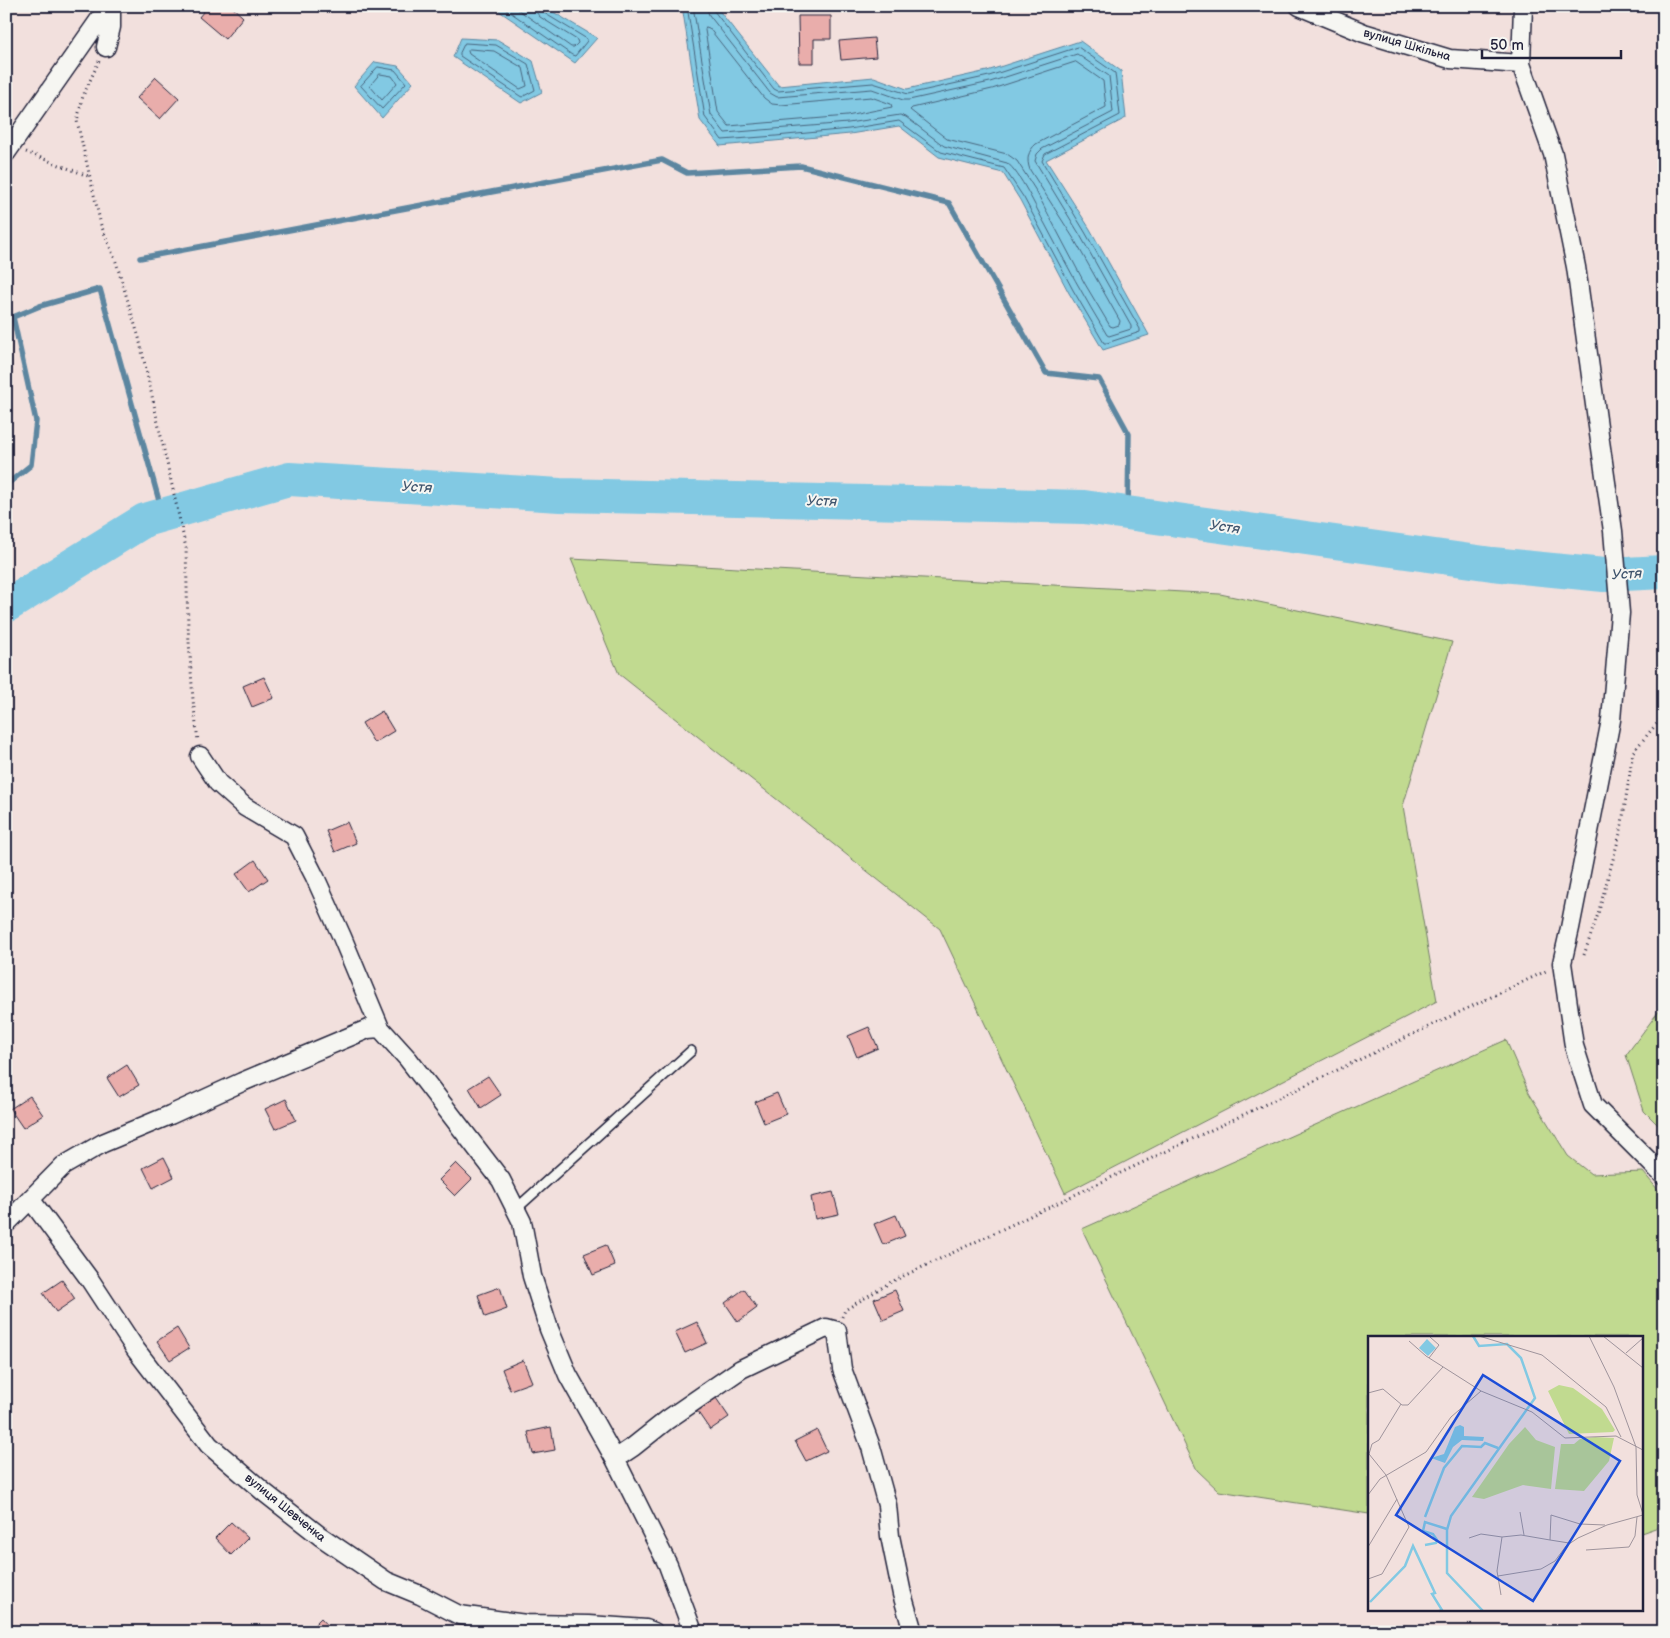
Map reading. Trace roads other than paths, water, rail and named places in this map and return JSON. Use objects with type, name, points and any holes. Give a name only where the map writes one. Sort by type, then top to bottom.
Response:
[{"type":"street","points":[[106,47],[111,27],[110,6]]},
{"type":"street","points":[[9,150],[110,6]]},
{"type":"street","name":"вулиця Шкільна","points":[[1299,6],[1364,33],[1450,59],[1522,64]]},
{"type":"street","points":[[1523,6],[1522,64],[1553,154],[1576,267],[1613,531],[1620,613],[1611,720],[1562,963],[1574,1046],[1594,1106],[1664,1176]]},
{"type":"street","points":[[200,756],[218,784],[245,807],[294,836],[342,937],[380,1028],[408,1059],[501,1180],[522,1222],[532,1276],[549,1329],[568,1375],[615,1459],[668,1566],[693,1632]]},
{"type":"street","points":[[6,1224],[63,1166],[103,1143],[368,1029],[380,1028]]},
{"type":"street","name":"вулиця Шевченка","points":[[31,1200],[90,1280],[136,1350],[209,1445],[320,1536],[386,1581],[420,1595],[459,1615],[526,1624],[589,1625],[646,1629],[654,1632]]},
{"type":"street","points":[[615,1459],[666,1420],[741,1368],[826,1328],[836,1331],[842,1369],[871,1446],[887,1505],[890,1536],[902,1594],[913,1632]]},
{"type":"lane","points":[[516,1210],[691,1051]]},
{"type":"water","points":[[502,6],[543,6],[597,38],[575,63],[499,11]]},
{"type":"water","points":[[682,6],[714,6],[717,8],[779,86],[874,77],[907,89],[987,71],[1080,41],[1121,71],[1126,118],[1046,160],[1090,229],[1149,335],[1103,350],[1069,293],[1020,200],[1003,173],[939,157],[899,126],[850,134],[720,146],[700,120]]},
{"type":"water","points":[[461,38],[498,40],[533,61],[542,92],[521,103],[453,57]]},
{"type":"water","points":[[375,62],[398,66],[413,83],[382,118],[354,86]]},
{"type":"waterway","points":[[140,258],[662,160],[687,173],[801,166],[949,203],[1046,373],[1099,379],[1129,434],[1128,513]]},
{"type":"waterway","points":[[6,485],[31,465],[36,421],[13,317],[40,306],[100,289],[163,515]]},
{"type":"waterway","name":"Устя","points":[[6,606],[145,520],[289,479],[560,495],[1084,507],[1492,564],[1604,575],[1664,572]]}]
